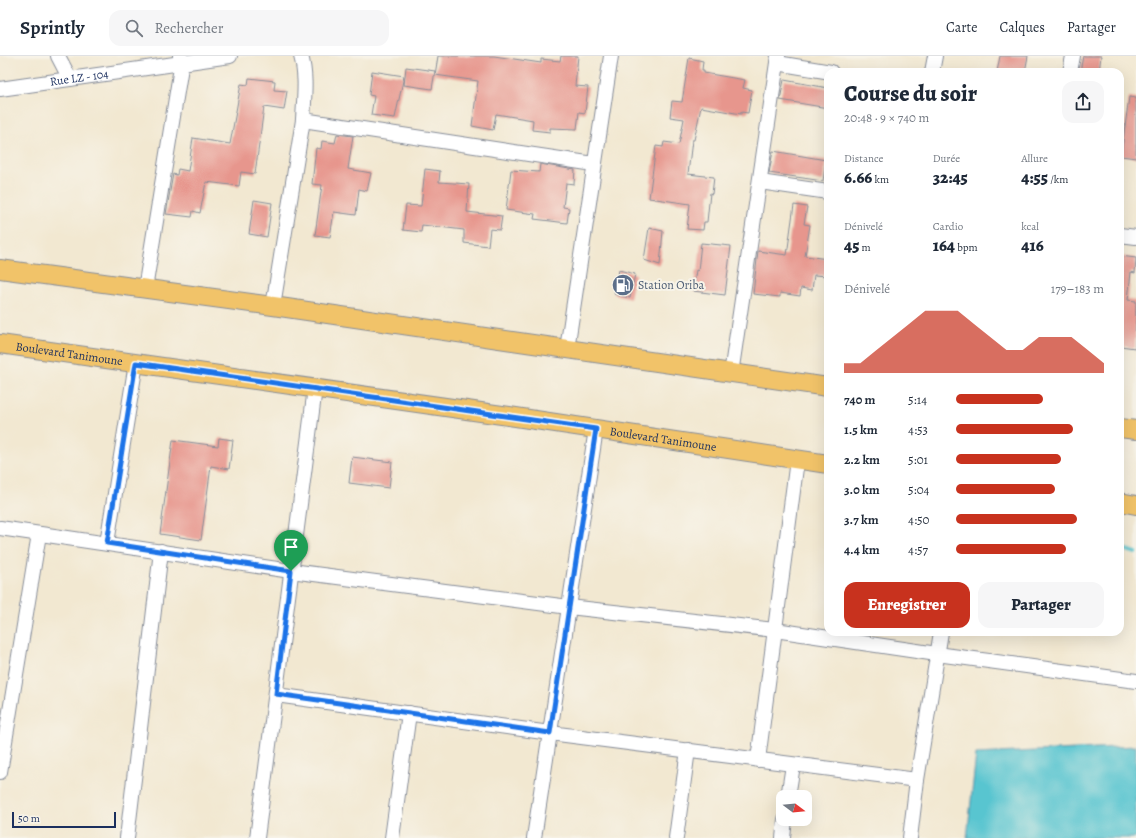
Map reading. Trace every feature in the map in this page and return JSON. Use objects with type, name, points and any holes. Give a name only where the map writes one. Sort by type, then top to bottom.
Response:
[{"type":"main road","points":[[0,269],[273,306],[824,386]]},
{"type":"main road","name":"Boulevard Tanimoune","points":[[0,344],[315,388],[824,463]]},
{"type":"main road","points":[[1124,428],[1136,430]]},
{"type":"main road","points":[[1124,503],[1136,505]]},
{"type":"street","points":[[58,56],[70,79]]},
{"type":"street","name":"Rue LZ - 104","points":[[0,89],[70,79],[181,59],[230,56]]},
{"type":"street","points":[[273,306],[303,120],[305,89],[304,68],[301,56]]},
{"type":"street","points":[[567,349],[611,56]]},
{"type":"street","points":[[933,68],[935,56]]},
{"type":"street","points":[[1071,68],[1073,56]]},
{"type":"street","points":[[145,289],[181,59]]},
{"type":"street","points":[[731,374],[777,60],[824,71]]},
{"type":"street","points":[[303,120],[594,164]]},
{"type":"street","points":[[760,182],[824,191]]},
{"type":"street","points":[[1124,236],[1136,237]]},
{"type":"street","points":[[107,543],[136,363]]},
{"type":"street","points":[[257,838],[315,388]]},
{"type":"street","points":[[534,838],[596,429]]},
{"type":"street","points":[[758,760],[797,460]]},
{"type":"street","points":[[0,528],[291,571],[569,607],[775,630],[1136,681]]},
{"type":"street","points":[[0,772],[39,534]]},
{"type":"street","points":[[127,838],[161,552]]},
{"type":"street","points":[[910,838],[917,780],[940,636]]},
{"type":"street","points":[[276,694],[550,733],[917,780]]},
{"type":"street","points":[[392,838],[409,713]]},
{"type":"street","points":[[676,838],[688,750]]},
{"type":"street","points":[[789,790],[793,765]]},
{"type":"street","points":[[783,838],[784,826]]},
{"type":"water","points":[[1136,746],[1136,838],[967,838],[976,754]]},
{"type":"building","points":[[438,56],[494,56],[541,63],[541,59],[560,61],[561,56],[578,56],[575,86],[588,87],[585,113],[579,112],[577,129],[550,128],[550,132],[532,130],[533,120],[496,114],[493,130],[472,126],[478,81],[435,75]]},
{"type":"building","points":[[1000,56],[1028,56],[1026,68],[998,68]]},
{"type":"building","points":[[1083,56],[1101,56],[1100,68],[1081,68]]},
{"type":"building","points":[[689,58],[703,61],[702,70],[704,70],[704,73],[745,80],[743,88],[752,90],[748,113],[741,112],[741,114],[701,107],[694,140],[692,140],[688,174],[714,177],[712,194],[710,193],[707,222],[704,222],[703,230],[687,229],[690,204],[649,198],[656,146],[663,147],[664,142],[679,144],[684,119],[670,117],[672,101],[682,102]]},
{"type":"building","points":[[406,67],[435,71],[432,89],[404,85]]},
{"type":"building","points":[[372,71],[404,76],[395,118],[371,115],[374,96],[369,95]]},
{"type":"building","points":[[249,78],[275,81],[274,90],[287,91],[284,110],[264,107],[255,174],[241,172],[239,186],[206,182],[200,213],[193,211],[192,217],[166,214],[173,174],[177,175],[178,169],[188,171],[193,138],[230,144],[241,84],[248,85]]},
{"type":"building","points":[[784,80],[824,87],[824,107],[780,100]]},
{"type":"building","points":[[1129,97],[1136,98],[1136,158],[1124,156],[1124,134]]},
{"type":"building","points":[[337,134],[353,136],[348,169],[371,173],[367,191],[359,189],[356,215],[334,212],[330,237],[315,235],[322,185],[312,184],[316,148],[321,149],[322,141],[335,143]]},
{"type":"building","points":[[773,151],[824,160],[823,181],[769,173]]},
{"type":"building","points":[[540,164],[575,170],[574,184],[566,183],[563,207],[569,208],[567,223],[534,219],[535,214],[506,210],[511,170],[539,172]]},
{"type":"building","points":[[425,169],[440,171],[439,182],[469,184],[467,212],[502,216],[500,230],[490,229],[488,246],[464,243],[464,230],[422,225],[421,232],[403,230],[406,205],[421,206]]},
{"type":"building","points":[[254,200],[272,203],[267,237],[249,234]]},
{"type":"building","points":[[794,205],[807,207],[804,224],[810,225],[805,256],[824,258],[824,276],[814,275],[812,290],[801,288],[800,296],[780,293],[780,297],[753,294],[758,251],[787,255]]},
{"type":"building","points":[[649,228],[663,231],[660,265],[644,260]]},
{"type":"building","points":[[701,243],[731,246],[725,295],[693,291],[696,270],[698,271]]},
{"type":"building","points":[[1124,256],[1136,258],[1135,273],[1131,272],[1128,300],[1136,301],[1135,348],[1124,347]]},
{"type":"building","points":[[619,270],[635,274],[630,298],[614,294]]},
{"type":"building","points":[[219,438],[233,440],[229,469],[211,466],[201,540],[160,534],[173,440],[218,446]]},
{"type":"building","points":[[352,457],[392,462],[389,488],[349,483]]},
{"type":"waterway","points":[[1124,549],[1136,553]]},
{"type":"place","name":"Station Oriba","points":[[623,285]]},
{"type":"route","points":[[136,363],[596,429],[550,733],[276,694],[291,571],[107,543],[136,363]]}]
